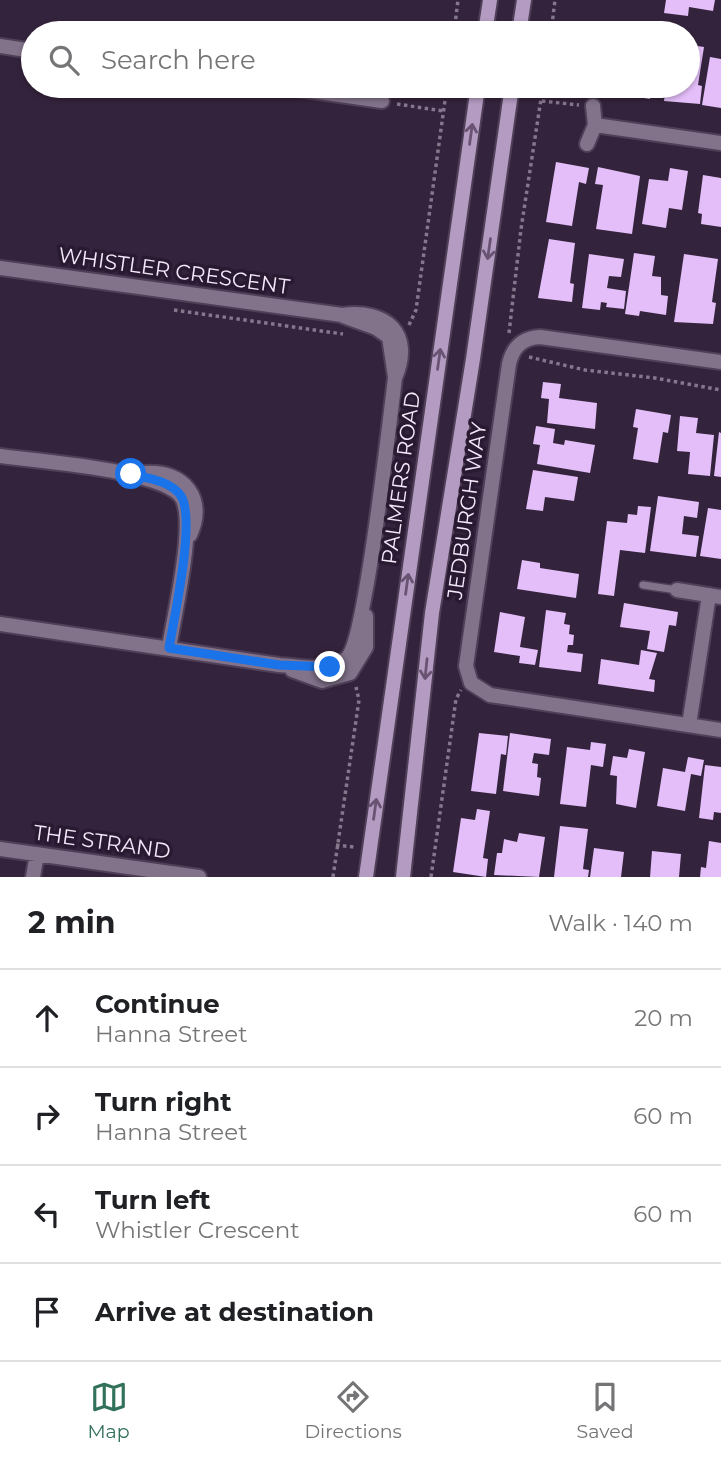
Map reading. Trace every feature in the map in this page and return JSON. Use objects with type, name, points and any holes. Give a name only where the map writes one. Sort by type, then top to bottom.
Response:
[{"type":"main road","points":[[487,21],[490,0]]},
{"type":"main road","points":[[521,21],[524,0]]},
{"type":"main road","name":"PALMERS ROAD","points":[[366,877],[476,98]]},
{"type":"main road","points":[[403,877],[432,613],[473,359],[510,98]]},
{"type":"street","points":[[0,46],[21,49]]},
{"type":"street","points":[[361,98],[382,101]]},
{"type":"street","points":[[587,105],[595,125],[587,144]]},
{"type":"street","points":[[595,125],[721,143]]},
{"type":"street","name":"WHISTLER CRESCENT","points":[[0,268],[342,315],[376,328],[389,337],[395,378],[364,601],[353,651],[341,663],[319,668],[279,665],[0,624]]},
{"type":"street","points":[[517,346],[540,337],[721,362]]},
{"type":"street","name":"JEDBURGH WAY","points":[[473,685],[467,672],[468,655],[517,346]]},
{"type":"street","points":[[0,456],[132,474],[165,473],[185,483],[197,507],[194,526],[186,543],[169,648]]},
{"type":"street","points":[[677,590],[715,596],[689,725]]},
{"type":"street","name":"WHISTLER CRESCENT","points":[[279,665],[322,681],[347,675],[357,667],[366,647],[364,601]]},
{"type":"street","points":[[473,685],[502,697],[721,730]]},
{"type":"street","name":"THE STRAND","points":[[0,849],[199,877]]},
{"type":"street","points":[[33,877],[37,854]]},
{"type":"lane","points":[[643,585],[677,590]]},
{"type":"path","points":[[455,21],[458,0]]},
{"type":"path","points":[[552,21],[555,0]]},
{"type":"path","points":[[406,329],[415,310],[445,98]]},
{"type":"path","points":[[541,98],[511,314],[520,356],[584,370],[655,377],[721,390]]},
{"type":"path","points":[[382,101],[443,111]]},
{"type":"path","points":[[541,101],[587,105]]},
{"type":"path","points":[[333,877],[360,695],[347,675]]},
{"type":"path","points":[[431,877],[456,699],[473,685]]},
{"type":"building","points":[[666,0],[715,0],[713,11],[689,7],[688,16],[664,13]]},
{"type":"building","points":[[700,46],[704,47],[700,72]]},
{"type":"building","points":[[710,57],[721,59],[721,108],[702,105]]},
{"type":"building","points":[[702,86],[700,104],[664,101],[664,98],[700,98]]},
{"type":"building","points":[[556,162],[589,168],[586,184],[579,182],[572,226],[546,222]]},
{"type":"building","points":[[598,167],[640,176],[632,234],[596,229],[603,185],[595,184]]},
{"type":"building","points":[[670,168],[688,171],[682,210],[669,208],[666,228],[642,224],[649,179],[668,181]]},
{"type":"building","points":[[703,175],[721,178],[721,227],[701,224],[702,214],[698,213]]},
{"type":"building","points":[[549,239],[575,243],[570,283],[574,284],[572,302],[538,298]]},
{"type":"building","points":[[634,253],[655,256],[652,276],[661,277],[661,295],[668,296],[666,315],[640,311],[639,316],[625,314]]},
{"type":"building","points":[[589,254],[624,259],[621,277],[609,276],[607,288],[626,291],[624,309],[606,307],[607,303],[601,302],[600,310],[582,308]]},
{"type":"building","points":[[684,254],[718,259],[712,302],[716,303],[713,324],[674,322]]},
{"type":"building","points":[[543,382],[561,384],[559,398],[597,403],[595,429],[547,423],[549,399],[541,398]]},
{"type":"building","points":[[636,409],[671,415],[668,433],[663,432],[658,463],[633,459],[638,428],[633,427]]},
{"type":"building","points":[[680,416],[698,418],[696,433],[714,435],[710,476],[688,474],[690,452],[677,451]]},
{"type":"building","points":[[536,426],[555,429],[553,443],[564,445],[565,440],[595,445],[590,473],[537,464],[540,445],[533,444]]},
{"type":"building","points":[[719,432],[721,433],[721,477],[714,476]]},
{"type":"building","points":[[533,470],[578,477],[574,501],[545,497],[543,511],[526,509]]},
{"type":"building","points":[[658,496],[699,502],[697,518],[684,516],[682,534],[699,536],[696,557],[650,551]]},
{"type":"building","points":[[638,506],[651,507],[645,553],[620,550],[614,596],[598,594],[607,521],[627,523],[628,514],[637,515]]},
{"type":"building","points":[[708,508],[721,510],[721,559],[700,556]]},
{"type":"building","points":[[522,560],[540,563],[540,568],[579,574],[576,598],[517,589]]},
{"type":"building","points":[[624,603],[678,612],[676,626],[669,625],[664,652],[647,649],[650,631],[620,627]]},
{"type":"building","points":[[546,610],[566,613],[564,624],[570,625],[569,634],[574,635],[573,645],[568,645],[567,652],[583,654],[581,672],[539,667]]},
{"type":"building","points":[[500,612],[525,617],[520,647],[538,650],[535,665],[519,663],[520,656],[494,652]]},
{"type":"building","points":[[641,650],[657,653],[649,679],[655,680],[654,692],[598,684],[601,659],[639,665]]},
{"type":"building","points":[[479,733],[508,736],[506,755],[501,754],[496,794],[471,791]]},
{"type":"building","points":[[510,733],[551,739],[549,755],[534,753],[532,763],[538,764],[537,777],[541,778],[539,796],[503,791]]},
{"type":"building","points":[[591,742],[606,744],[603,767],[591,765],[586,807],[560,804],[567,747],[590,750]]},
{"type":"building","points":[[629,749],[645,752],[636,808],[616,804],[617,776],[610,775],[613,756],[627,758]]},
{"type":"building","points":[[688,757],[704,760],[701,776],[691,774],[685,811],[657,806],[663,768],[685,772]]},
{"type":"building","points":[[705,765],[721,767],[721,813],[714,812],[713,820],[699,818]]},
{"type":"building","points":[[477,809],[490,811],[483,858],[488,859],[486,877],[453,872],[461,818],[475,820]]},
{"type":"building","points":[[560,826],[588,829],[583,869],[589,870],[588,877],[554,877]]},
{"type":"building","points":[[519,833],[545,837],[539,877],[494,875],[497,853],[502,853],[504,839],[517,842]]},
{"type":"building","points":[[709,841],[721,843],[721,877],[700,877],[701,867],[706,868]]},
{"type":"building","points":[[594,848],[624,852],[621,877],[590,877]]},
{"type":"building","points":[[652,851],[681,854],[679,877],[650,877]]},
{"type":"route","points":[[131,474],[175,489],[184,504],[186,543],[169,648],[279,665],[330,667]]}]
